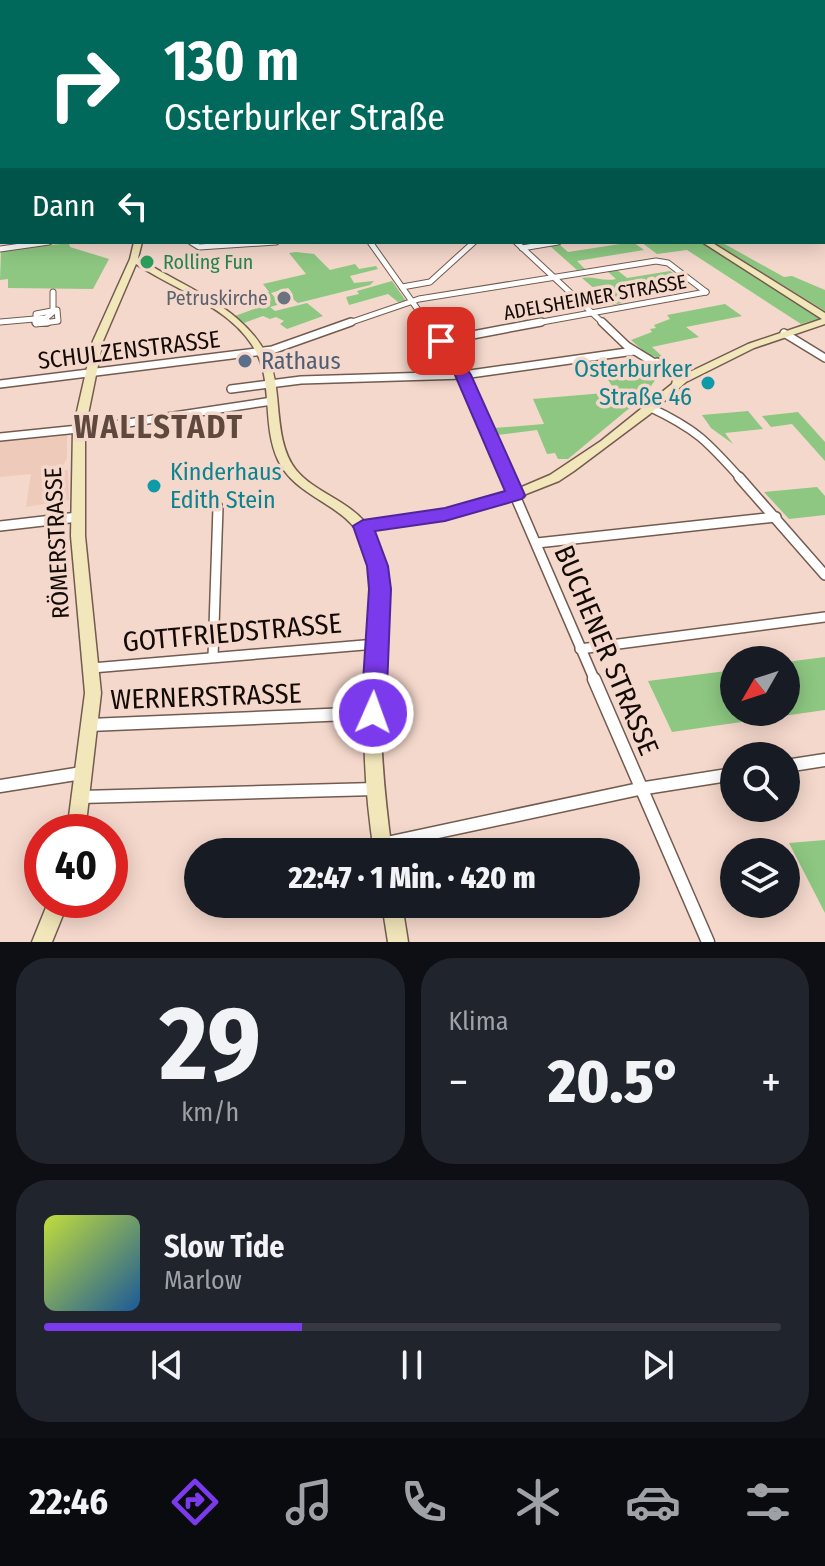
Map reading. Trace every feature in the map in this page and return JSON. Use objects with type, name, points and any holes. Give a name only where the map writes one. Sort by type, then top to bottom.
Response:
[{"type":"street","points":[[0,249],[35,244]]},
{"type":"street","name":"RÖMERSTRASSE","points":[[79,814],[93,693],[78,517],[79,429],[98,341],[135,262],[138,244]]},
{"type":"street","points":[[194,244],[199,247],[245,244]]},
{"type":"street","name":"BUCHENER STRASSE","points":[[371,244],[463,375],[639,789],[708,942]]},
{"type":"street","points":[[402,287],[430,282],[472,244]]},
{"type":"street","points":[[518,244],[634,351],[686,377]]},
{"type":"street","points":[[522,248],[546,244]]},
{"type":"street","points":[[709,244],[822,320]]},
{"type":"street","name":"SCHULZENSTRASSE","points":[[0,384],[286,347],[412,301],[662,261],[706,292]]},
{"type":"street","points":[[135,262],[204,298],[253,338],[262,351],[286,466],[306,486],[345,507],[363,526],[378,566],[380,589],[373,713],[375,789],[382,838]]},
{"type":"street","points":[[0,322],[36,317],[36,314],[53,311],[53,292]]},
{"type":"street","name":"ADELSHEIMER STRASSE","points":[[441,341],[706,292]]},
{"type":"street","points":[[363,526],[445,514],[530,492],[533,487],[563,473],[677,388],[686,377],[729,355],[822,320]]},
{"type":"street","points":[[784,333],[825,358]]},
{"type":"street","points":[[231,389],[270,383],[463,375],[634,351]]},
{"type":"street","points":[[0,437],[103,426],[272,401]]},
{"type":"street","points":[[653,403],[705,438],[825,575]]},
{"type":"street","points":[[213,657],[218,507]]},
{"type":"street","points":[[0,526],[78,517]]},
{"type":"street","points":[[537,543],[776,517]]},
{"type":"street","points":[[580,649],[825,617]]},
{"type":"street","name":"GOTTFRIEDSTRASSE","points":[[92,668],[376,644]]},
{"type":"street","name":"WERNERSTRASSE","points":[[89,725],[373,713]]},
{"type":"street","points":[[800,764],[825,760]]},
{"type":"street","points":[[0,786],[83,772]]},
{"type":"street","points":[[426,838],[639,789],[720,776]]},
{"type":"street","points":[[81,797],[375,789]]},
{"type":"street","points":[[42,942],[52,918]]},
{"type":"street","points":[[394,918],[398,942]]},
{"type":"shaded area","points":[[49,434],[49,438],[67,435],[67,458],[61,470],[68,470],[69,500],[26,507],[31,474],[0,477],[0,439]]},
{"type":"green space","points":[[69,244],[70,247],[109,259],[93,289],[8,288],[8,279],[0,280],[1,251]]},
{"type":"green space","points":[[620,244],[636,244],[644,250],[577,261],[585,269],[577,270],[550,246],[560,245],[568,252]]},
{"type":"green space","points":[[644,244],[704,244],[821,318],[801,324],[687,250],[657,254]]},
{"type":"green space","points":[[716,244],[725,244],[784,277],[792,276],[825,290],[825,311]]},
{"type":"green space","points":[[289,253],[314,254],[330,270],[355,264],[359,269],[376,266],[378,269],[350,276],[354,283],[374,281],[370,285],[298,303],[285,293],[291,291],[288,288],[271,293],[281,304],[270,307],[275,311],[307,303],[323,316],[287,329],[280,324],[284,321],[276,317],[270,319],[263,316],[244,323],[235,316],[265,305],[257,295],[269,292],[263,284],[306,274]]},
{"type":"green space","points":[[617,270],[627,278],[670,271],[687,283],[621,295],[623,298],[617,299],[622,303],[613,305],[582,278],[616,279],[607,271]]},
{"type":"green space","points":[[392,281],[406,301],[398,302],[388,294],[349,305],[346,297]]},
{"type":"green space","points":[[725,304],[742,316],[686,327],[699,337],[652,347],[665,359],[648,355],[631,340],[652,332],[650,329],[656,328],[654,325],[670,319],[667,315]]},
{"type":"green space","points":[[647,366],[658,376],[644,396],[568,459],[558,459],[555,453],[547,454],[537,430],[497,435],[494,428],[544,424],[533,399],[616,392],[603,372]]},
{"type":"green space","points":[[748,411],[763,429],[725,433],[733,444],[711,428],[702,415]]},
{"type":"green space","points":[[798,412],[825,442],[825,461],[792,424],[771,427],[762,416]]},
{"type":"green space","points":[[817,487],[825,496],[825,515],[789,519],[764,492]]},
{"type":"green space","points":[[825,657],[825,710],[800,714],[800,660]]},
{"type":"green space","points":[[720,672],[720,725],[672,732],[648,681]]},
{"type":"green space","points":[[825,840],[825,913],[800,864],[800,842]]},
{"type":"place","name":"Rolling Fun","points":[[147,262]]},
{"type":"place","name":"Petruskirche","points":[[284,298]]},
{"type":"place","name":"Rathaus","points":[[245,361]]},
{"type":"place","name":"Osterburker Straße 46","points":[[708,383]]},
{"type":"place","name":"Kinderhaus Edith Stein","points":[[154,486]]},
{"type":"district","name":"WALLSTADT","points":[[159,427]]},
{"type":"route","points":[[373,713],[380,589],[378,566],[363,526],[445,514],[515,495],[463,375],[441,341]]}]
